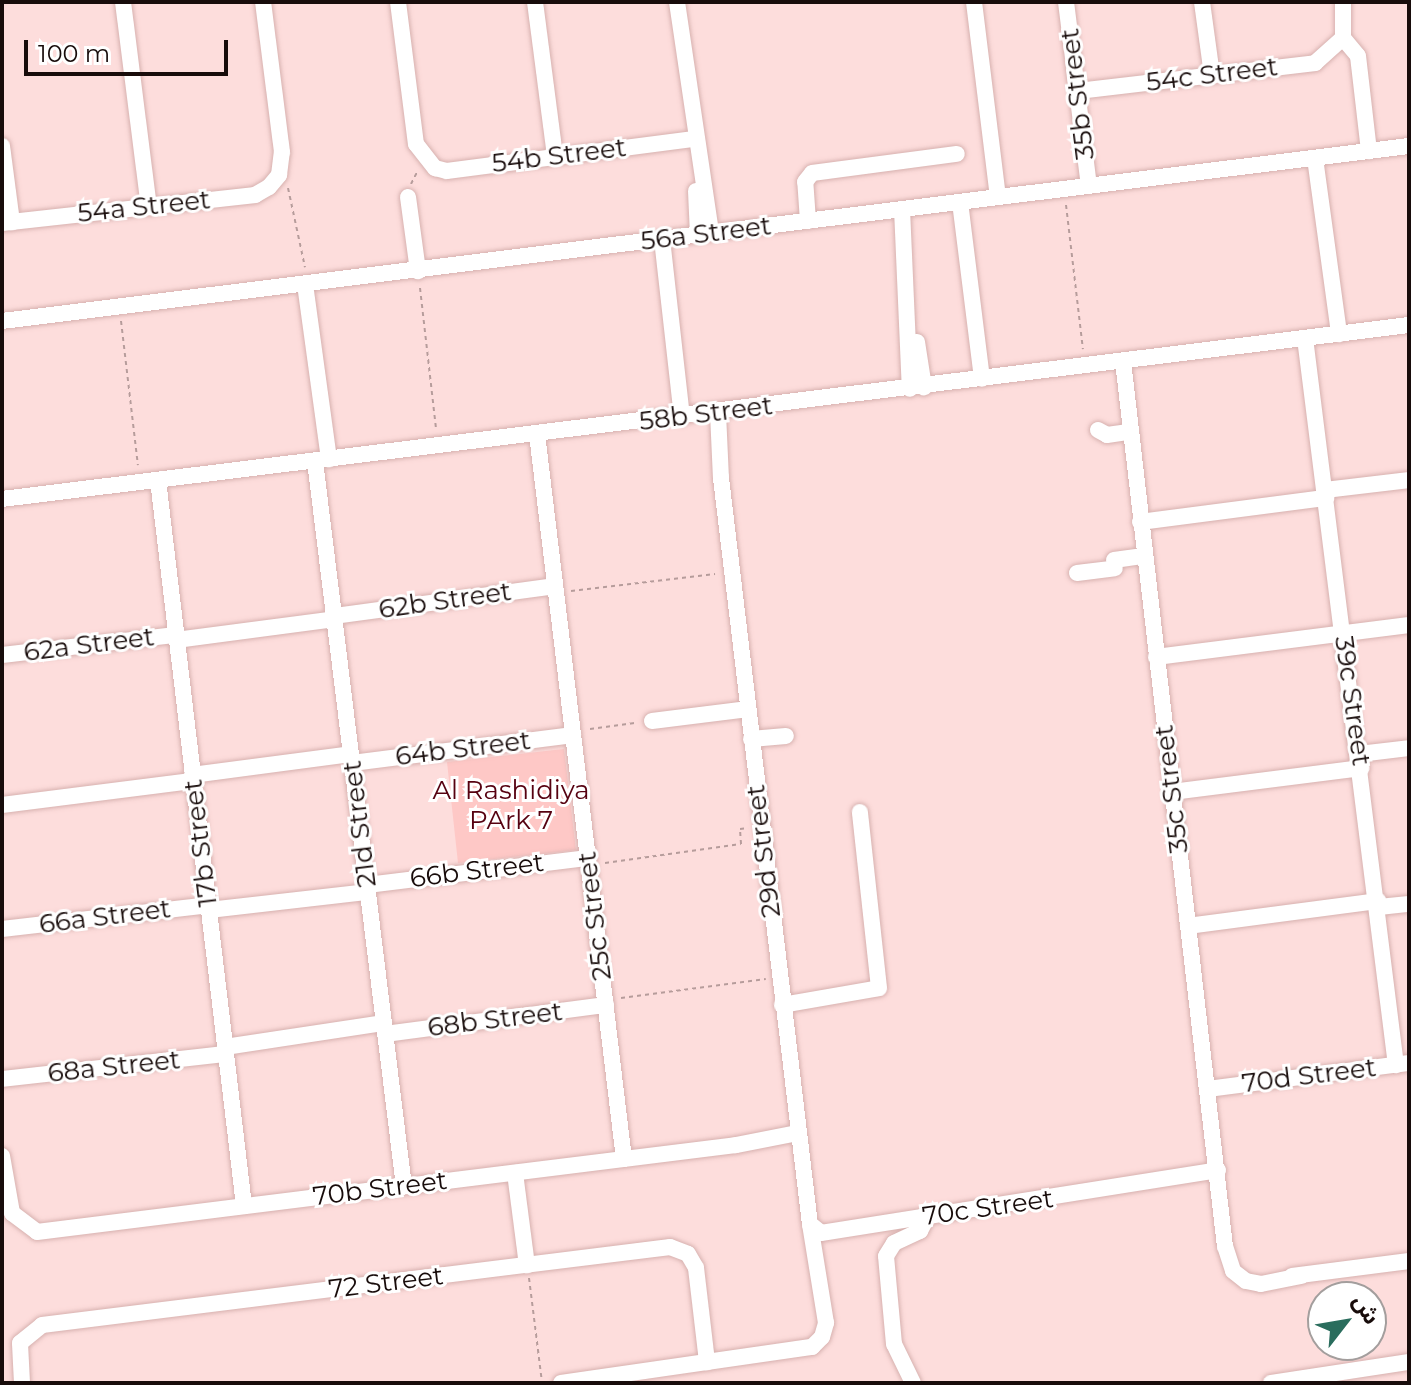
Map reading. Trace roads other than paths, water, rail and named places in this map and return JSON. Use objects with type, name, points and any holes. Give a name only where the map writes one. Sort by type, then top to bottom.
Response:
[{"type":"street","points":[[123,2],[149,207]]},
{"type":"street","name":"54a Street","points":[[7,223],[255,195],[279,175],[282,152],[263,2]]},
{"type":"street","name":"54b Street","points":[[398,2],[416,144],[426,161],[447,171],[694,139]]},
{"type":"street","points":[[535,2],[555,157]]},
{"type":"street","points":[[677,2],[704,234]]},
{"type":"street","points":[[974,2],[998,197]]},
{"type":"street","name":"35b Street","points":[[1066,2],[1089,186]]},
{"type":"street","points":[[1202,2],[1212,75]]},
{"type":"street","points":[[1343,2],[1341,41],[1358,56],[1369,151]]},
{"type":"street","name":"54c Street","points":[[1078,91],[1315,63],[1341,41]]},
{"type":"street","points":[[2,146],[7,223]]},
{"type":"street","name":"56a Street","points":[[2,321],[1409,146]]},
{"type":"street","points":[[808,221],[805,182],[812,173],[957,154]]},
{"type":"street","points":[[1315,158],[1339,334]]},
{"type":"street","points":[[408,197],[418,271]]},
{"type":"street","points":[[960,202],[982,379]]},
{"type":"street","points":[[896,210],[917,388]]},
{"type":"street","points":[[662,239],[682,417]]},
{"type":"street","name":"21d Street","points":[[306,284],[334,617],[404,1187]]},
{"type":"street","name":"58b Street","points":[[2,499],[713,414],[1409,325]]},
{"type":"street","name":"39c Street","points":[[1305,338],[1378,904],[1402,1064]]},
{"type":"street","name":"35c Street","points":[[1118,362],[1229,1264],[1246,1281],[1261,1284],[1409,1261]]},
{"type":"street","name":"29d Street","points":[[707,1362],[788,1350],[812,1334],[822,1306],[782,1005],[713,414]]},
{"type":"street","name":"25c Street","points":[[537,434],[624,1159]]},
{"type":"street","name":"17b Street","points":[[158,480],[244,1206]]},
{"type":"street","points":[[1140,522],[1409,480]]},
{"type":"street","points":[[1077,573],[1145,563]]},
{"type":"street","name":"62b Street","points":[[176,637],[556,590]]},
{"type":"street","points":[[1156,657],[1409,625]]},
{"type":"street","name":"62a Street","points":[[2,655],[176,637]]},
{"type":"street","points":[[652,721],[748,709]]},
{"type":"street","name":"64b Street","points":[[193,778],[573,733]]},
{"type":"street","points":[[751,739],[786,736]]},
{"type":"street","points":[[1172,792],[1360,761],[1409,748]]},
{"type":"street","points":[[2,805],[193,778]]},
{"type":"street","points":[[782,1005],[879,988],[860,812]]},
{"type":"street","name":"66b Street","points":[[208,908],[588,861]]},
{"type":"street","points":[[1188,926],[1378,904],[1409,904]]},
{"type":"street","name":"66a Street","points":[[2,929],[208,908]]},
{"type":"street","name":"68b Street","points":[[225,1050],[606,1003]]},
{"type":"street","name":"68a Street","points":[[2,1079],[225,1050]]},
{"type":"street","name":"70d Street","points":[[1208,1089],[1402,1064]]},
{"type":"street","name":"70b Street","points":[[2,1156],[9,1207],[26,1228],[42,1231],[799,1137]]},
{"type":"street","points":[[515,1173],[527,1265]]},
{"type":"street","name":"70c Street","points":[[811,1226],[821,1233],[1218,1174]]},
{"type":"street","points":[[913,1383],[894,1344],[886,1256],[894,1243],[920,1231],[927,1217]]},
{"type":"street","name":"72 Street","points":[[21,1383],[20,1343],[42,1325],[670,1247],[682,1251],[696,1268],[707,1362]]},
{"type":"street","points":[[561,1383],[707,1362]]},
{"type":"street","points":[[1271,1383],[1409,1362]]},
{"type":"park label","name":"Al Rashidiya PArk 7","points":[[511,806]]}]
